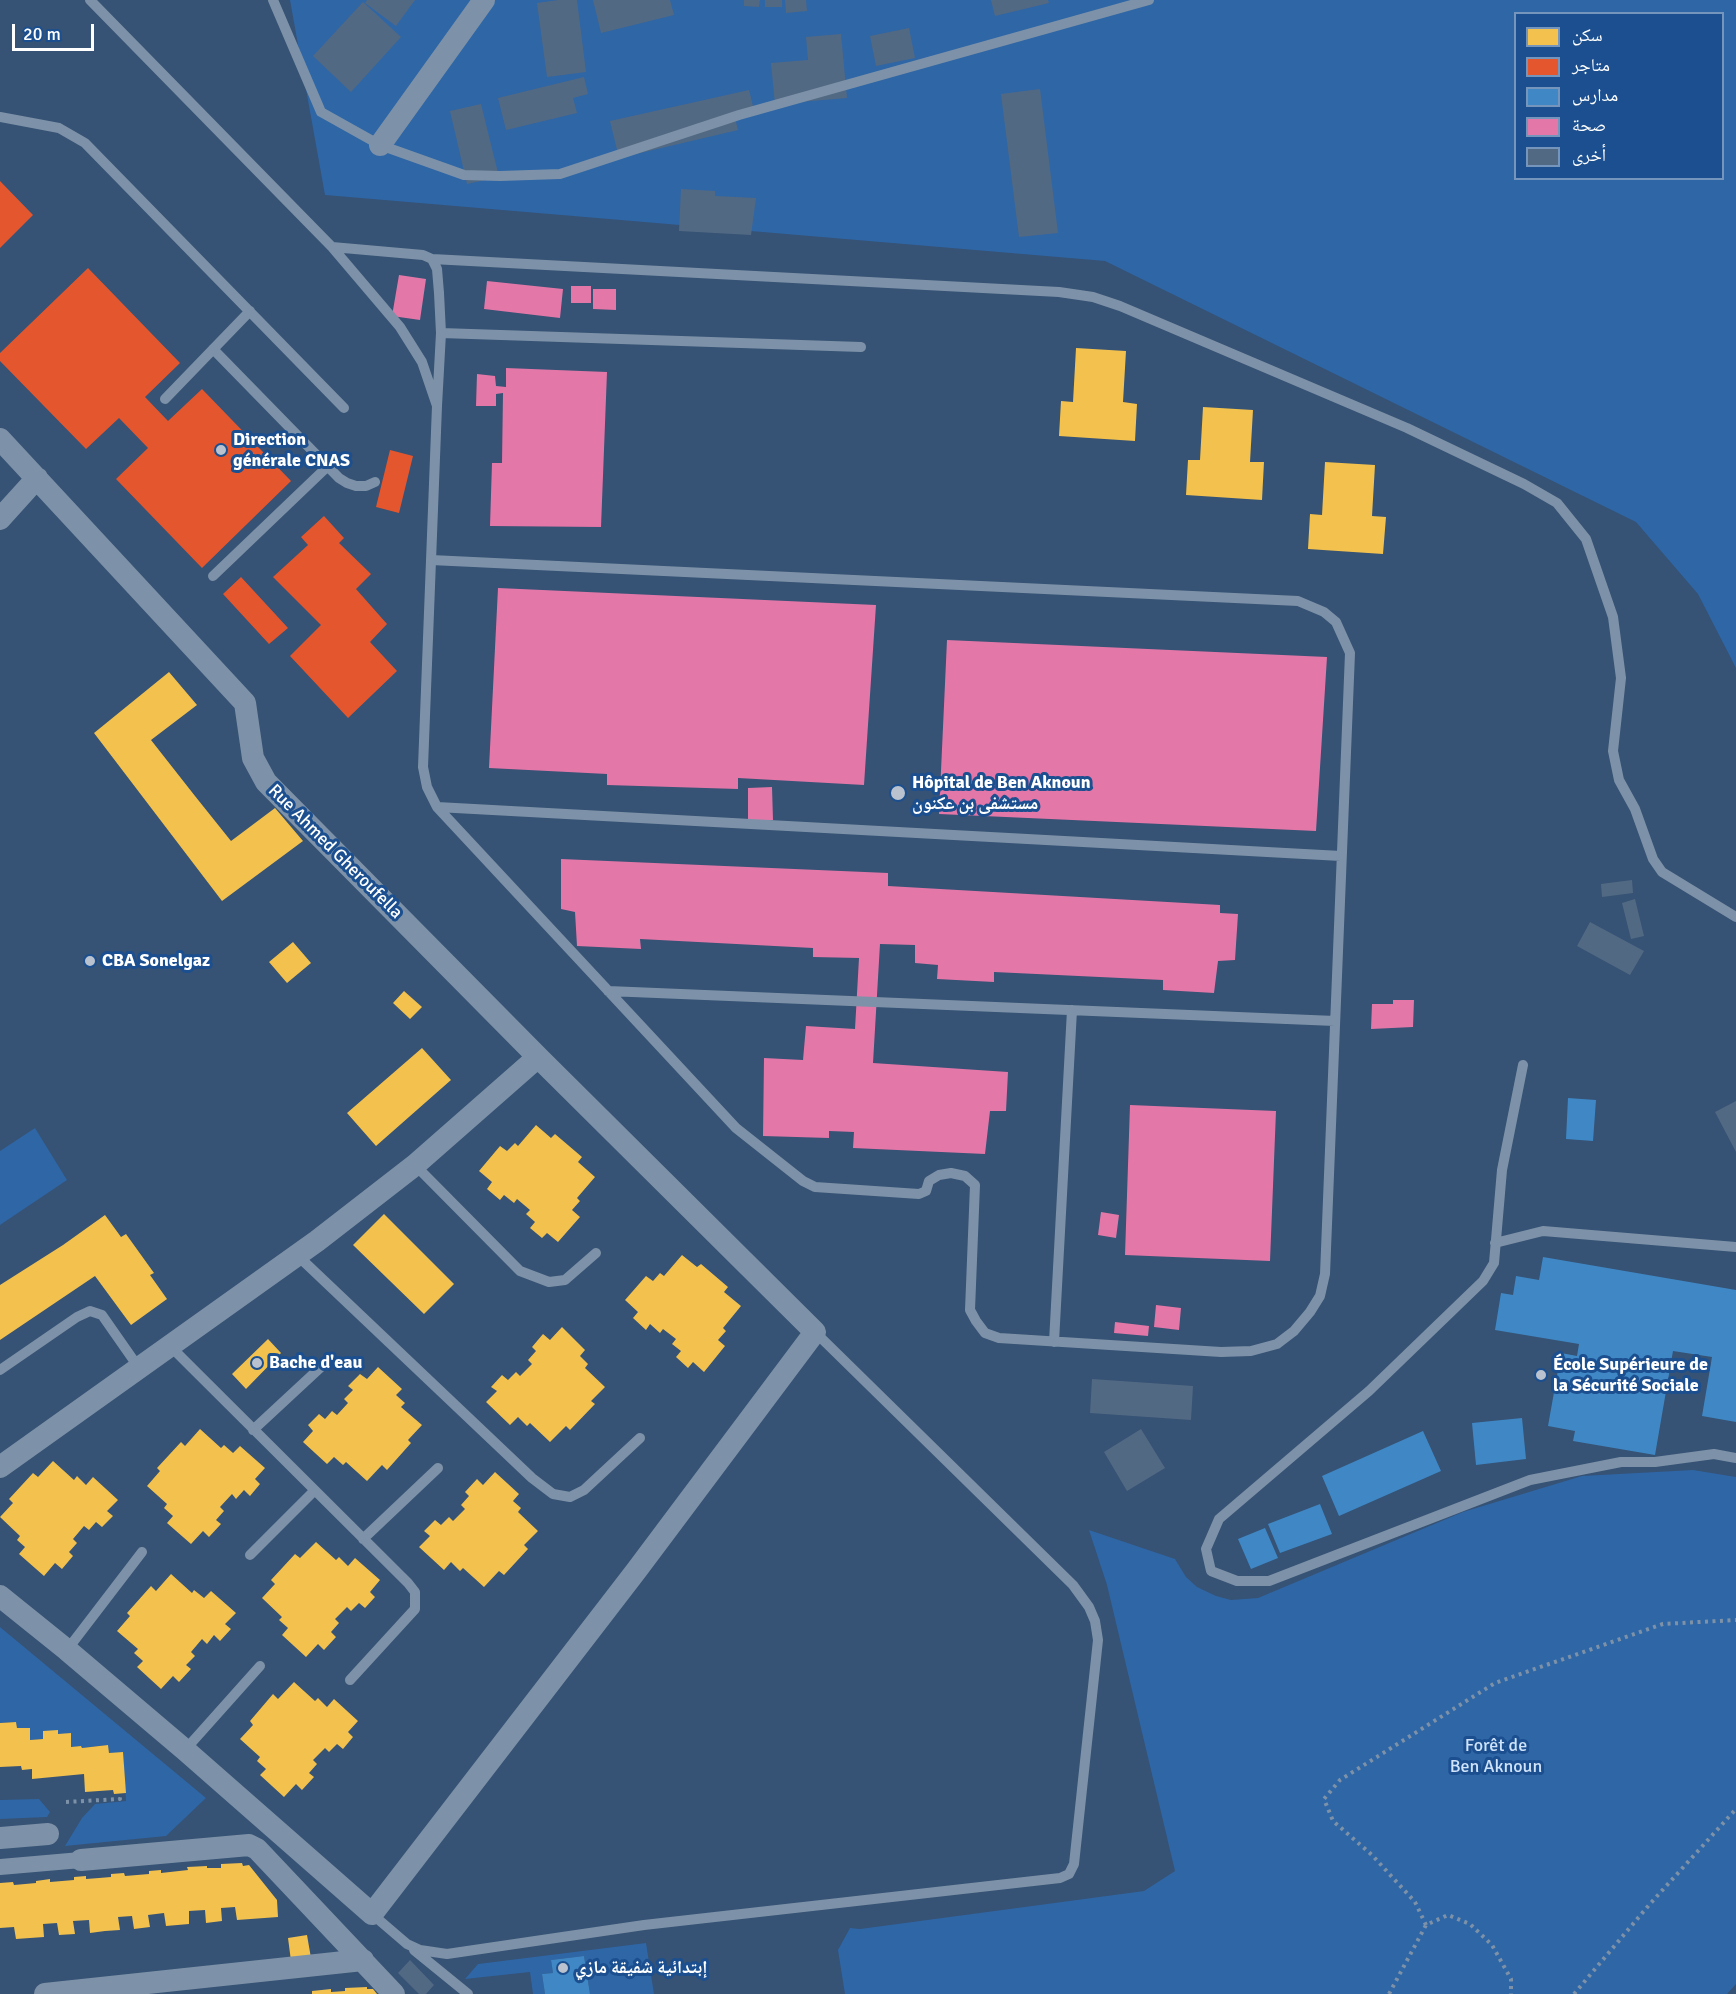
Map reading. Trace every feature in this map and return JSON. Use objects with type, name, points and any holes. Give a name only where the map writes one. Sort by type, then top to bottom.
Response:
[{"type":"street","points":[[380,145],[484,0]]},
{"type":"street","name":"Rue Ahmed Gheroufella","points":[[0,439],[245,704],[253,758],[266,783],[815,1332]]},
{"type":"street","points":[[0,519],[37,478]]},
{"type":"street","points":[[0,1467],[297,1255],[415,1165],[538,1057]]},
{"type":"street","points":[[0,1596],[185,1750],[372,1914],[636,1571],[815,1332]]},
{"type":"street","points":[[0,1838],[48,1834]]},
{"type":"street","points":[[0,1867],[249,1845],[257,1849],[394,1994]]},
{"type":"street","points":[[45,1994],[363,1960]]},
{"type":"lane","points":[[90,0],[332,247],[400,327],[422,362],[437,406]]},
{"type":"lane","points":[[273,0],[321,112],[380,145],[464,175],[500,176],[560,174],[740,115],[1149,0]]},
{"type":"lane","points":[[0,117],[59,128],[85,143],[344,408]]},
{"type":"lane","points":[[332,247],[423,255],[432,259],[1059,292],[1093,297],[1120,306],[1407,428],[1524,484],[1557,503],[1586,539],[1613,618],[1621,678],[1613,751],[1619,780],[1635,809],[1653,859],[1662,872],[1736,917]]},
{"type":"lane","points":[[431,560],[1298,601],[1324,612],[1336,622],[1350,653],[1325,1274],[1320,1296],[1294,1331],[1276,1344],[1251,1351],[1221,1352],[999,1338],[985,1333],[970,1310],[975,1185],[965,1176],[951,1173],[939,1175],[929,1181],[926,1191],[919,1194],[815,1187],[803,1181],[736,1128],[436,807],[423,767],[431,560],[437,406],[441,333],[437,269],[432,259]]},
{"type":"lane","points":[[165,399],[250,311]]},
{"type":"lane","points":[[441,333],[861,347]]},
{"type":"lane","points":[[213,349],[347,483],[366,486],[375,482]]},
{"type":"lane","points":[[213,576],[328,466]]},
{"type":"lane","points":[[436,807],[1341,856]]},
{"type":"lane","points":[[608,991],[1335,1021]]},
{"type":"lane","points":[[1054,1342],[1072,1010]]},
{"type":"lane","points":[[1523,1065],[1502,1170],[1494,1263],[1483,1281],[1369,1391],[1219,1519],[1206,1549],[1211,1571],[1237,1581],[1269,1581],[1530,1480],[1621,1462],[1655,1462],[1714,1454],[1736,1458]]},
{"type":"lane","points":[[415,1165],[520,1271],[549,1282],[565,1280],[596,1253]]},
{"type":"lane","points":[[1495,1243],[1543,1231],[1736,1247]]},
{"type":"lane","points":[[297,1255],[532,1478],[553,1494],[570,1497],[584,1490],[640,1438]]},
{"type":"lane","points":[[0,1370],[77,1317],[90,1311],[102,1315],[139,1368]]},
{"type":"lane","points":[[407,1944],[426,1952],[447,1954],[645,1925],[1060,1878],[1069,1874],[1074,1864],[1098,1640],[1095,1621],[1089,1607],[1073,1585],[815,1332]]},
{"type":"lane","points":[[170,1346],[408,1583],[415,1593],[415,1609],[350,1680]]},
{"type":"lane","points":[[253,1431],[322,1366]]},
{"type":"lane","points":[[363,1539],[438,1468]]},
{"type":"lane","points":[[250,1555],[314,1491]]},
{"type":"lane","points":[[66,1650],[142,1552]]},
{"type":"lane","points":[[185,1750],[260,1666]]},
{"type":"lane","points":[[372,1914],[468,1994]]},
{"type":"path","points":[[1426,1925],[1415,1902],[1408,1894],[1372,1855],[1334,1821],[1324,1799],[1340,1780],[1496,1683],[1663,1624],[1736,1620]]},
{"type":"path","points":[[66,1802],[120,1798],[118,1794]]},
{"type":"path","points":[[1574,1994],[1649,1905],[1736,1809]]},
{"type":"path","points":[[1389,1994],[1426,1925],[1448,1915],[1470,1924],[1492,1945],[1511,1979],[1511,1994]]},
{"type":"green space","points":[[290,0],[1736,0],[1736,668],[1698,594],[1636,522],[1105,261],[325,195]]},
{"type":"green space","points":[[35,1128],[67,1180],[0,1225],[0,1151]]},
{"type":"green space","name":"Forêt de Ben Aknoun","points":[[1693,1470],[1736,1477],[1736,1984],[1727,1994],[845,1994],[838,1950],[850,1928],[860,1929],[1144,1891],[1175,1871],[1107,1585],[1089,1530],[1175,1559],[1186,1577],[1197,1587],[1216,1596],[1231,1600],[1258,1598],[1463,1512],[1582,1476]]},
{"type":"green space","points":[[0,1627],[206,1798],[166,1836],[65,1846],[82,1818],[95,1804],[126,1801],[123,1753],[109,1753],[108,1745],[71,1747],[70,1733],[30,1740],[30,1728],[17,1728],[16,1722],[0,1723]]},
{"type":"green space","points":[[39,1799],[50,1812],[47,1817],[0,1819],[0,1800]]},
{"type":"green space","name":"إبتدائية شفيقة مازي","points":[[646,1943],[654,1994],[590,1994],[584,1956],[551,1960],[553,1973],[542,1974],[545,1994],[533,1994],[530,1972],[465,1979],[478,1964]]},
{"type":"building: سكن","points":[[1076,348],[1126,351],[1123,402],[1137,404],[1135,441],[1059,436],[1061,401],[1073,402]]},
{"type":"building: سكن","points":[[1203,407],[1253,410],[1250,462],[1264,462],[1262,500],[1186,495],[1188,460],[1200,460]]},
{"type":"building: سكن","points":[[1325,462],[1375,465],[1372,516],[1386,517],[1383,554],[1308,549],[1310,514],[1322,515]]},
{"type":"building: سكن","points":[[169,672],[197,705],[151,740],[195,796],[231,841],[275,808],[303,841],[222,901],[94,733]]},
{"type":"building: سكن","points":[[293,942],[311,963],[287,983],[269,962]]},
{"type":"building: سكن","points":[[404,991],[422,1007],[410,1019],[393,1003]]},
{"type":"building: سكن","points":[[422,1048],[451,1080],[376,1146],[347,1113]]},
{"type":"building: سكن","points":[[536,1125],[551,1138],[555,1134],[582,1157],[578,1162],[595,1177],[577,1198],[580,1201],[572,1210],[580,1217],[558,1242],[547,1233],[542,1238],[530,1228],[535,1222],[526,1214],[530,1210],[517,1199],[514,1203],[504,1195],[500,1200],[487,1189],[492,1182],[479,1171],[500,1146],[507,1151],[515,1143],[518,1146]]},
{"type":"building: سكن","points":[[384,1214],[454,1284],[424,1314],[353,1245]]},
{"type":"building: سكن","points":[[105,1215],[121,1237],[126,1234],[154,1273],[150,1275],[167,1299],[131,1325],[95,1276],[0,1340],[0,1285]]},
{"type":"building: سكن","points":[[682,1255],[697,1267],[701,1264],[728,1287],[724,1292],[741,1306],[723,1328],[726,1331],[718,1340],[725,1346],[704,1372],[693,1362],[688,1368],[676,1357],[681,1351],[672,1344],[676,1339],[663,1329],[660,1333],[650,1324],[646,1330],[633,1318],[638,1312],[625,1300],[646,1276],[653,1281],[660,1273],[664,1276]]},
{"type":"building: سكن","points":[[562,1327],[585,1350],[580,1356],[588,1364],[585,1368],[605,1387],[591,1401],[595,1404],[570,1430],[566,1426],[550,1442],[530,1423],[527,1426],[518,1417],[510,1425],[486,1402],[497,1391],[491,1387],[502,1375],[508,1380],[516,1372],[520,1376],[532,1364],[528,1360],[536,1351],[532,1347],[543,1334],[550,1340]]},
{"type":"building: سكن","name":"Bache d'eau","points":[[268,1339],[281,1353],[246,1389],[232,1374]]},
{"type":"building: سكن","points":[[378,1367],[402,1389],[396,1395],[405,1403],[401,1407],[422,1425],[408,1440],[411,1443],[387,1470],[382,1465],[367,1481],[346,1462],[343,1465],[334,1457],[327,1464],[303,1442],[313,1431],[308,1425],[319,1414],[325,1419],[332,1411],[337,1415],[348,1403],[344,1399],[353,1390],[348,1386],[360,1374],[367,1379]]},
{"type":"building: سكن","points":[[200,1429],[221,1448],[224,1445],[233,1453],[240,1446],[265,1468],[255,1479],[260,1484],[250,1496],[244,1490],[236,1499],[232,1494],[220,1507],[224,1511],[216,1520],[221,1524],[209,1537],[203,1531],[191,1544],[167,1523],[173,1516],[164,1508],[167,1504],[147,1486],[160,1471],[157,1468],[181,1442],[185,1446]]},
{"type":"building: سكن","points":[[53,1461],[74,1480],[77,1476],[86,1485],[93,1477],[118,1500],[107,1511],[113,1516],[102,1527],[96,1522],[89,1530],[84,1526],[73,1539],[77,1543],[69,1552],[73,1556],[62,1569],[55,1563],[44,1576],[19,1554],[25,1547],[17,1540],[20,1536],[0,1517],[13,1503],[9,1499],[33,1473],[38,1477]]},
{"type":"building: سكن","points":[[495,1472],[519,1494],[513,1501],[521,1508],[518,1512],[538,1531],[524,1545],[528,1549],[504,1575],[499,1571],[484,1587],[463,1568],[460,1571],[451,1562],[444,1570],[419,1547],[430,1536],[424,1531],[435,1520],[441,1525],[449,1517],[453,1521],[465,1509],[461,1505],[469,1496],[465,1492],[477,1479],[483,1485]]},
{"type":"building: سكن","points":[[316,1542],[336,1560],[339,1557],[348,1566],[355,1558],[380,1580],[370,1592],[375,1597],[365,1608],[359,1603],[351,1611],[347,1607],[335,1619],[339,1623],[331,1632],[336,1637],[324,1650],[318,1644],[306,1657],[282,1635],[288,1628],[279,1620],[282,1617],[262,1598],[275,1584],[271,1580],[295,1554],[300,1558]]},
{"type":"building: سكن","points":[[171,1574],[192,1593],[194,1590],[204,1598],[211,1591],[236,1613],[225,1624],[231,1629],[220,1641],[214,1635],[207,1644],[202,1639],[191,1652],[195,1656],[186,1665],[191,1669],[179,1682],[173,1676],[161,1689],[137,1667],[143,1661],[134,1653],[138,1649],[117,1631],[130,1616],[127,1613],[151,1586],[156,1591]]},
{"type":"building: سكن","points":[[294,1682],[315,1701],[318,1698],[327,1707],[334,1699],[358,1721],[348,1732],[353,1737],[343,1749],[337,1744],[329,1752],[325,1748],[313,1760],[317,1764],[309,1773],[314,1777],[302,1790],[296,1784],[284,1797],[260,1775],[266,1769],[257,1761],[260,1757],[240,1739],[253,1725],[250,1721],[273,1694],[278,1699]]},
{"type":"building: سكن","points":[[16,1722],[17,1728],[30,1728],[30,1740],[43,1739],[43,1731],[58,1730],[58,1734],[71,1733],[71,1747],[108,1745],[109,1753],[123,1752],[126,1793],[114,1794],[113,1790],[85,1792],[84,1774],[32,1779],[32,1769],[22,1770],[21,1766],[0,1767],[0,1723]]},
{"type":"building: سكن","points":[[242,1863],[243,1866],[249,1865],[277,1900],[278,1917],[237,1920],[235,1907],[221,1908],[222,1921],[206,1923],[205,1910],[189,1911],[189,1924],[166,1926],[164,1913],[148,1915],[150,1927],[134,1929],[132,1916],[118,1917],[120,1930],[90,1933],[89,1920],[73,1921],[75,1934],[59,1935],[57,1923],[43,1924],[44,1937],[16,1939],[14,1927],[0,1928],[0,1883],[13,1882],[14,1885],[50,1879],[50,1882],[74,1880],[74,1877],[86,1876],[86,1879],[111,1877],[111,1874],[124,1873],[125,1876],[149,1874],[149,1871],[161,1870],[161,1873],[188,1870],[187,1867],[221,1868],[221,1864]]},
{"type":"building: سكن","points":[[307,1935],[311,1958],[291,1961],[288,1938]]},
{"type":"building: سكن","points":[[367,1987],[367,1989],[373,1989],[377,1994],[312,1994],[312,1991],[331,1989],[331,1992],[345,1991],[345,1988]]},
{"type":"building: متاجر","points":[[0,181],[33,215],[0,248]]},
{"type":"building: متاجر","points":[[88,268],[180,363],[145,397],[168,421],[202,389],[291,481],[202,568],[116,479],[148,448],[119,418],[86,449],[0,361],[0,353]]},
{"type":"building: متاجر","points":[[390,450],[413,456],[399,513],[376,507]]},
{"type":"building: متاجر","points":[[324,516],[344,538],[339,543],[371,574],[356,589],[387,624],[370,642],[397,671],[348,718],[290,656],[321,625],[273,577],[308,545],[301,537]]},
{"type":"building: متاجر","points":[[241,577],[288,628],[269,644],[223,594]]},
{"type":"building: مدارس","points":[[1568,1098],[1596,1100],[1593,1141],[1566,1139]]},
{"type":"building: مدارس","points":[[1543,1257],[1736,1290],[1736,1422],[1702,1416],[1712,1357],[1673,1351],[1655,1455],[1573,1441],[1575,1431],[1548,1426],[1561,1353],[1577,1356],[1579,1344],[1495,1330],[1501,1293],[1513,1295],[1516,1276],[1539,1280]]},
{"type":"building: مدارس","points":[[1522,1418],[1526,1459],[1476,1465],[1472,1423]]},
{"type":"building: مدارس","points":[[1423,1431],[1441,1471],[1339,1516],[1322,1476]]},
{"type":"building: مدارس","points":[[1320,1504],[1332,1534],[1280,1553],[1268,1524]]},
{"type":"building: مدارس","points":[[1265,1528],[1278,1558],[1251,1569],[1238,1539]]},
{"type":"building: مدارس","points":[[584,1956],[590,1994],[545,1994],[542,1974],[553,1973],[551,1960]]},
{"type":"building: صحة","points":[[399,275],[426,279],[420,320],[392,316]]},
{"type":"building: صحة","points":[[487,281],[563,289],[560,318],[484,309]]},
{"type":"building: صحة","points":[[571,286],[591,286],[591,303],[571,303]]},
{"type":"building: صحة","points":[[593,289],[616,289],[616,310],[593,309]]},
{"type":"building: صحة","points":[[506,368],[607,372],[601,527],[490,526],[492,463],[502,463],[503,393],[496,394],[496,406],[476,406],[477,374],[495,376],[496,386],[506,387]]},
{"type":"building: صحة","points":[[498,588],[876,605],[864,785],[738,778],[738,789],[607,785],[607,774],[489,768]]},
{"type":"building: صحة","points":[[947,640],[1327,657],[1316,831],[939,814]]},
{"type":"building: صحة","points":[[772,787],[773,820],[748,821],[748,788]]},
{"type":"building: صحة","points":[[561,859],[888,873],[888,886],[1220,905],[1220,913],[1238,914],[1235,960],[1218,961],[1214,993],[1163,990],[1163,980],[994,972],[994,982],[937,979],[938,965],[915,963],[915,945],[880,944],[873,1063],[1008,1072],[1006,1111],[990,1111],[985,1154],[853,1148],[854,1132],[829,1131],[829,1138],[763,1136],[764,1058],[803,1060],[806,1026],[855,1029],[859,958],[813,957],[813,948],[640,939],[641,949],[577,946],[575,912],[561,909]]},
{"type":"building: صحة","points":[[1393,1000],[1414,1000],[1413,1027],[1371,1029],[1372,1004],[1393,1004]]},
{"type":"building: صحة","points":[[1130,1105],[1276,1111],[1270,1261],[1125,1255]]},
{"type":"building: صحة","points":[[1101,1212],[1119,1215],[1116,1238],[1098,1235]]},
{"type":"building: صحة","points":[[1156,1305],[1181,1308],[1179,1330],[1154,1327]]},
{"type":"building: صحة","points":[[1115,1322],[1149,1326],[1148,1336],[1114,1333]]},
{"type":"building: أخرى","points":[[367,0],[415,0],[396,26],[365,3]]},
{"type":"building: أخرى","points":[[577,0],[586,72],[547,77],[537,3]]},
{"type":"building: أخرى","points":[[593,0],[670,0],[674,15],[601,33]]},
{"type":"building: أخرى","points":[[744,0],[760,0],[759,7],[744,6]]},
{"type":"building: أخرى","points":[[765,0],[782,0],[782,7],[765,7]]},
{"type":"building: أخرى","points":[[785,0],[806,0],[807,11],[786,13]]},
{"type":"building: أخرى","points":[[991,0],[1048,0],[1049,3],[995,16]]},
{"type":"building: أخرى","points":[[363,2],[401,37],[351,92],[313,56]]},
{"type":"building: أخرى","points":[[909,28],[915,58],[876,66],[870,36]]},
{"type":"building: أخرى","points":[[841,34],[847,98],[775,104],[771,63],[808,60],[806,37]]},
{"type":"building: أخرى","points":[[584,77],[588,94],[573,98],[577,113],[506,130],[498,98]]},
{"type":"building: أخرى","points":[[1040,89],[1058,233],[1019,237],[1001,94]]},
{"type":"building: أخرى","points":[[749,90],[755,114],[735,118],[738,130],[619,158],[610,121]]},
{"type":"building: أخرى","points":[[481,104],[499,177],[467,184],[450,111]]},
{"type":"building: أخرى","points":[[681,189],[715,191],[715,196],[756,198],[751,235],[679,231]]},
{"type":"building: أخرى","points":[[1632,880],[1633,893],[1602,897],[1601,884]]},
{"type":"building: أخرى","points":[[1635,899],[1644,936],[1631,939],[1622,903]]},
{"type":"building: أخرى","points":[[1590,922],[1644,951],[1630,975],[1577,946]]},
{"type":"building: أخرى","points":[[1736,1101],[1736,1152],[1715,1112]]},
{"type":"building: أخرى","points":[[1092,1379],[1193,1386],[1191,1420],[1090,1413]]},
{"type":"building: أخرى","points":[[1141,1429],[1165,1468],[1127,1491],[1104,1452]]},
{"type":"building: أخرى","points":[[410,1960],[434,1985],[426,1994],[419,1994],[398,1973]]},
{"type":"place","name":"Direction générale CNAS","points":[[221,450]]},
{"type":"place","name":"Hôpital de Ben Aknoun مستشفى بن عكنون","points":[[898,793]]},
{"type":"place","name":"CBA Sonelgaz","points":[[90,961]]},
{"type":"place","name":"Bache d'eau","points":[[257,1363]]},
{"type":"place","name":"École Supérieure de la Sécurité Sociale","points":[[1541,1375]]},
{"type":"place","name":"إبتدائية شفيقة مازي","points":[[563,1968]]}]
